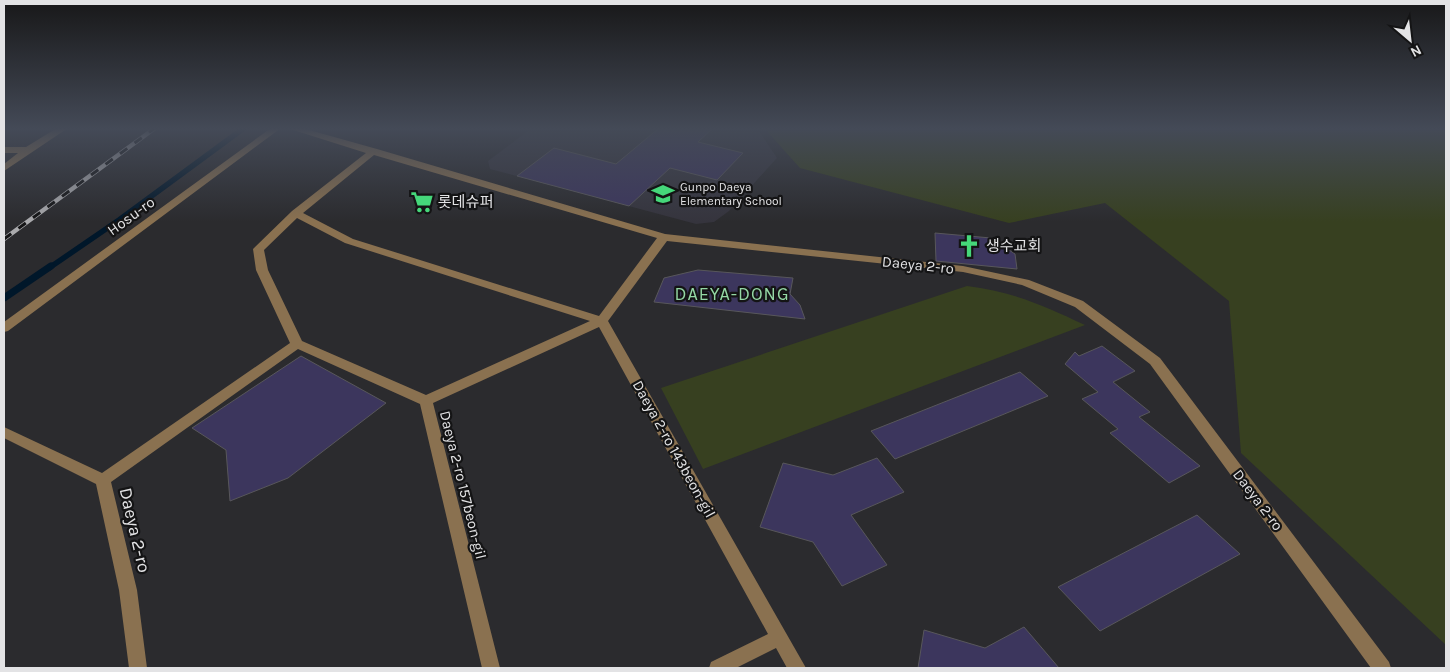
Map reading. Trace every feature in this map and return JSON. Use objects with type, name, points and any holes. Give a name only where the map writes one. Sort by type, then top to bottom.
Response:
[{"type":"street","points":[[4,168],[16,159]]},
{"type":"street","name":"Hosu-ro","points":[[4,328],[234,159]]},
{"type":"street","points":[[103,480],[297,344],[262,270],[258,249],[296,213],[363,159]]},
{"type":"street","name":"Daeya 2-ro","points":[[402,159],[664,238],[963,269],[1024,282],[1079,304],[1155,361],[1382,668]]},
{"type":"street","points":[[296,213],[349,241],[602,321]]},
{"type":"street","points":[[426,401],[602,321],[664,238]]},
{"type":"street","name":"Daeya 2-ro 143beon-gil","points":[[602,321],[797,668]]},
{"type":"street","name":"Daeya 2-ro 157beon-gil","points":[[297,344],[426,401],[491,668]]},
{"type":"street","name":"Daeya 2-ro","points":[[4,432],[103,480],[128,590],[138,668]]},
{"type":"street","points":[[718,668],[780,637]]},
{"type":"shaded area","points":[[490,159],[776,159],[729,211],[714,222],[696,224],[490,169],[488,161]]},
{"type":"green space","points":[[792,159],[1446,159],[1446,645],[1241,453],[1229,301],[1105,203],[1009,223],[800,168]]},
{"type":"green space","points":[[967,286],[983,288],[1028,300],[1085,325],[703,469],[661,388]]},
{"type":"building","points":[[539,159],[598,159],[616,164],[622,159],[737,159],[717,180],[670,168],[629,206],[517,176]]},
{"type":"building","name":"생수교회","points":[[935,233],[991,238],[1015,254],[1017,269],[936,261]]},
{"type":"building","points":[[698,270],[793,278],[790,294],[800,305],[805,319],[654,302],[664,278]]},
{"type":"building","points":[[1102,346],[1135,371],[1113,382],[1150,412],[1139,417],[1200,466],[1169,483],[1110,433],[1118,429],[1082,399],[1098,392],[1065,364],[1075,352],[1079,356]]},
{"type":"building","points":[[301,356],[386,403],[288,478],[230,501],[226,450],[192,428]]},
{"type":"building","points":[[1020,372],[1048,396],[895,459],[871,431]]},
{"type":"building","points":[[877,458],[904,492],[851,515],[887,565],[842,586],[813,542],[760,527],[783,463],[833,475]]},
{"type":"building","points":[[1197,515],[1240,554],[1100,631],[1058,587]]},
{"type":"building","points":[[1024,627],[1059,668],[918,668],[924,630],[985,648]]},
{"type":"waterway","points":[[49,268],[119,220],[201,159]]},
{"type":"waterway","points":[[4,298],[51,266]]},
{"type":"railway","points":[[4,239],[112,159]]},
{"type":"place","name":"Gunpo Daeya Elementary School","points":[[663,194]]},
{"type":"place","name":"롯데슈퍼","points":[[422,202]]},
{"type":"place","name":"생수교회","points":[[969,246]]},
{"type":"district","name":"DAEYA-DONG","points":[[732,294]]}]
